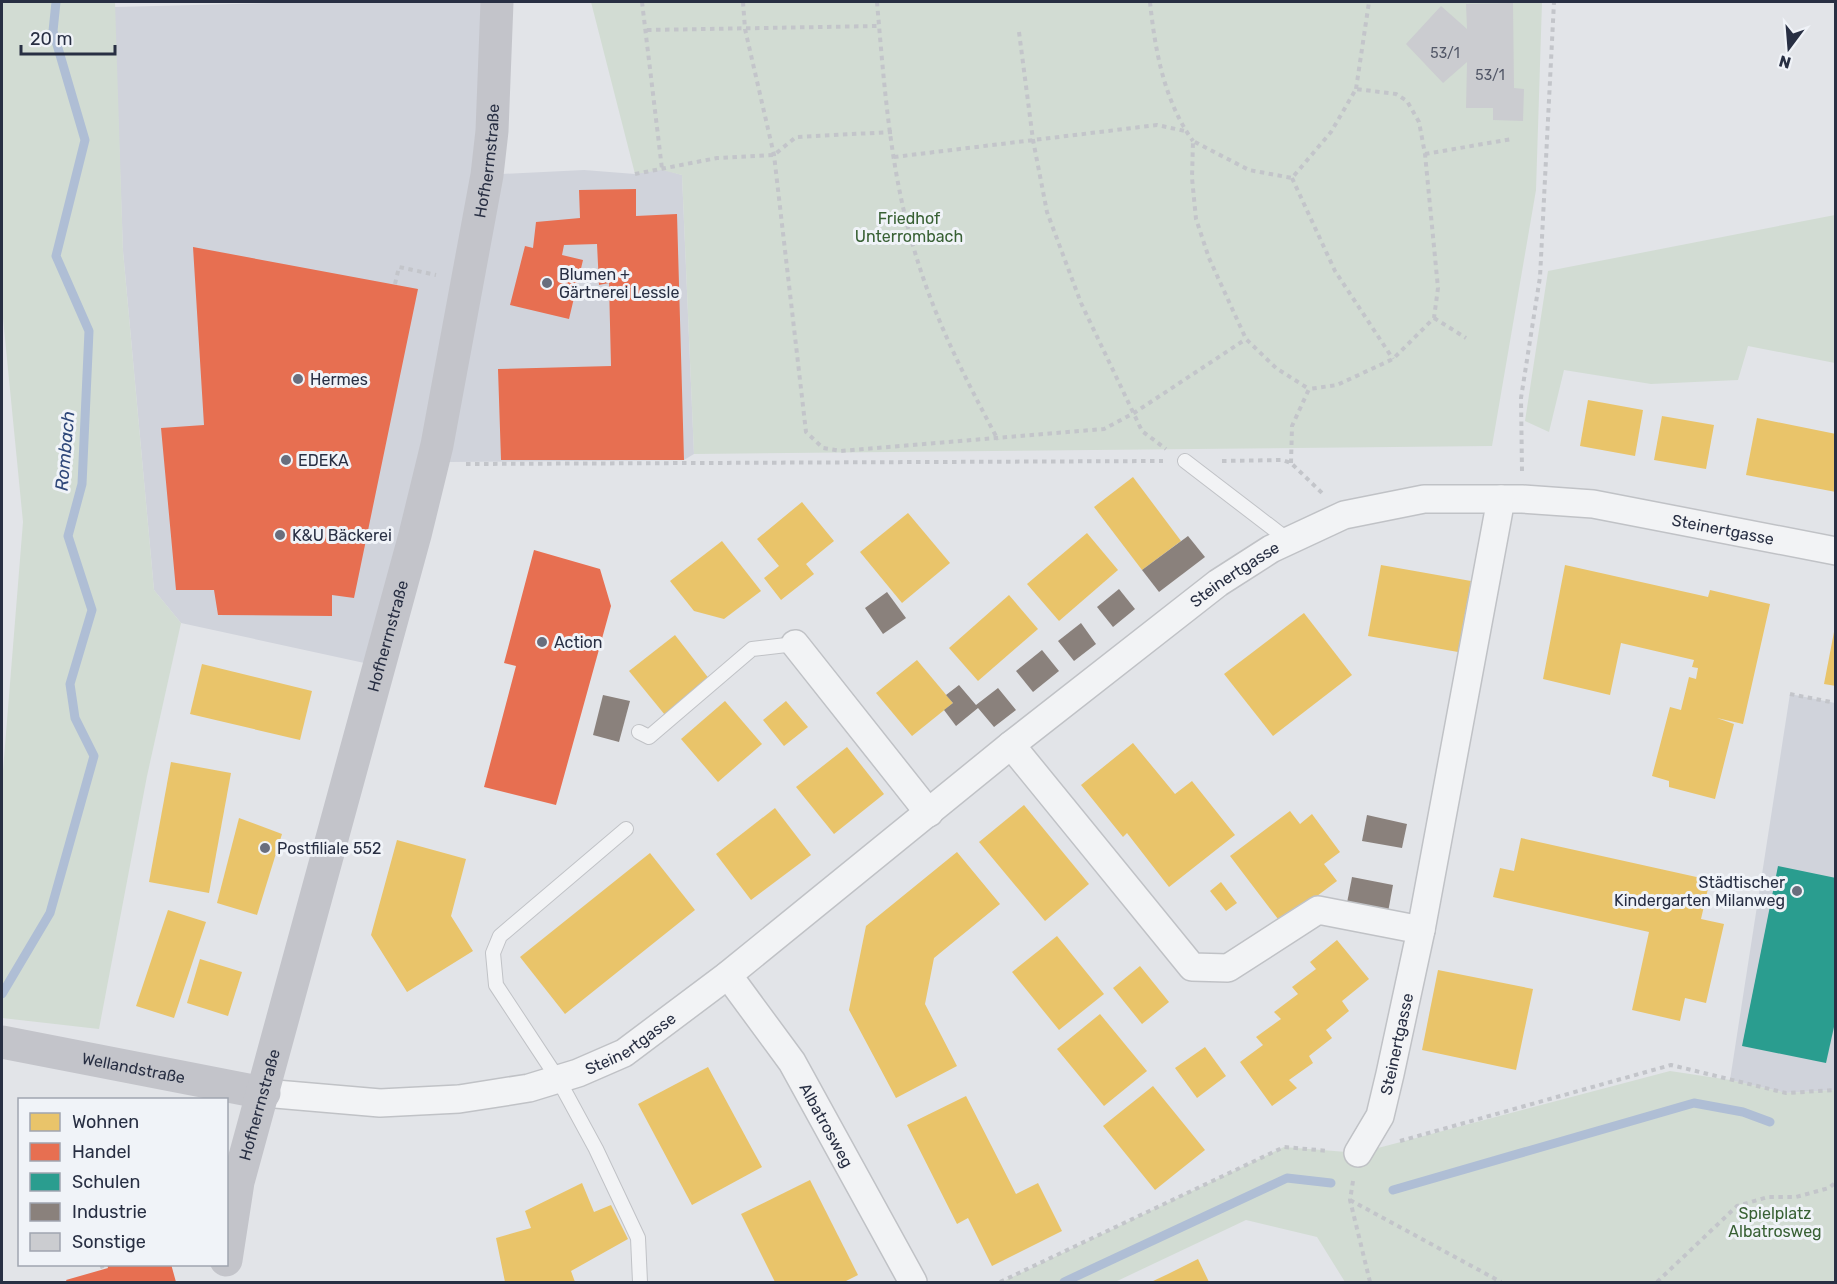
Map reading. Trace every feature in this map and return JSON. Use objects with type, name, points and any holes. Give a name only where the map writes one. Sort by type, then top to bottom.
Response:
[{"type":"street","name":"Hofherrnstraße","points":[[228,1247],[238,1182],[433,464],[469,281],[492,130],[497,2]]},
{"type":"street","name":"Steinertgasse","points":[[264,1093],[380,1103],[459,1099],[529,1088],[624,1053],[728,975],[1011,745],[1218,583],[1288,540],[1344,515],[1424,499],[1511,499],[1593,504],[1836,551]]},
{"type":"street","name":"Steinertgasse","points":[[1358,1153],[1380,1116],[1511,499]]},
{"type":"street","points":[[795,644],[929,813]]},
{"type":"street","points":[[1011,745],[1191,967],[1228,968],[1318,910],[1421,930]]},
{"type":"street","name":"Albatrosweg","points":[[728,975],[792,1062],[913,1282]]},
{"type":"street","name":"Wellandstraße","points":[[6,1043],[264,1093]]},
{"type":"street","points":[[224,1282],[226,1266]]},
{"type":"lane","points":[[1185,461],[1288,540]]},
{"type":"lane","points":[[639,732],[649,738],[752,649],[795,644]]},
{"type":"lane","points":[[626,829],[500,936],[493,953],[496,985],[558,1079],[596,1149],[638,1238],[640,1282]]},
{"type":"path","points":[[642,2],[662,169]]},
{"type":"path","points":[[743,2],[745,29],[774,155],[806,432],[823,448],[841,451],[998,440],[1104,429],[1134,413],[1246,339]]},
{"type":"path","points":[[877,2],[894,157],[913,248],[950,349],[998,440]]},
{"type":"path","points":[[1150,2],[1155,51],[1185,131],[1193,141],[1250,170],[1292,178]]},
{"type":"path","points":[[1292,178],[1331,132],[1356,89],[1369,2]]},
{"type":"path","points":[[1511,499],[1521,398],[1540,277],[1554,2]]},
{"type":"path","points":[[647,30],[879,26]]},
{"type":"path","points":[[1018,32],[1033,140],[1047,212],[1081,303],[1142,431],[1185,461]]},
{"type":"path","points":[[1193,141],[1192,178],[1196,219],[1209,258],[1246,339],[1276,368],[1309,389],[1337,385],[1393,359],[1434,318],[1438,288],[1425,154],[1419,122],[1407,101],[1396,94],[1382,90],[1356,89]]},
{"type":"path","points":[[894,157],[1157,125],[1185,131]]},
{"type":"path","points":[[635,174],[717,158],[774,155],[796,136],[892,132]]},
{"type":"path","points":[[1425,154],[1512,139]]},
{"type":"path","points":[[1292,178],[1335,271],[1393,359]]},
{"type":"path","points":[[395,284],[399,267],[469,281]]},
{"type":"path","points":[[1434,318],[1466,338]]},
{"type":"path","points":[[1291,463],[1292,426],[1309,389]]},
{"type":"path","points":[[433,464],[1282,460],[1291,463],[1344,515]]},
{"type":"path","points":[[1790,694],[1836,703]]},
{"type":"path","points":[[1000,1282],[1284,1147],[1358,1153],[1671,1065],[1786,1093],[1836,1090]]},
{"type":"path","points":[[1358,1153],[1350,1200],[1370,1282]]},
{"type":"path","points":[[1657,1282],[1737,1206],[1768,1197],[1796,1197],[1829,1188],[1836,1182]]},
{"type":"path","points":[[1350,1200],[1501,1282]]},
{"type":"shaded area","points":[[319,2],[483,2],[478,176],[416,472],[369,664],[181,623],[154,590],[123,251],[114,7]]},
{"type":"shaded area","points":[[662,169],[682,175],[694,454],[684,460],[448,462],[502,174],[584,170],[635,174]]},
{"type":"shaded area","name":"Städtischer Kindergarten Milanweg","points":[[1790,694],[1835,703],[1835,1090],[1786,1093],[1730,1080]]},
{"type":"green space","points":[[2,2],[115,2],[123,251],[154,590],[181,623],[147,776],[99,1029],[2,1018],[2,783],[23,522],[2,308]]},
{"type":"green space","name":"Friedhof Unterrombach","points":[[591,2],[1542,2],[1536,190],[1492,446],[694,454],[682,175],[662,170],[635,174]]},
{"type":"green space","points":[[1835,215],[1835,363],[1748,346],[1738,380],[1651,384],[1564,370],[1549,432],[1525,421],[1548,271]]},
{"type":"green space","name":"Spielplatz Albatrosweg","points":[[1670,1071],[1730,1080],[1786,1093],[1835,1090],[1835,1282],[1345,1282],[1317,1237],[1246,1220],[1115,1282],[1002,1282],[1284,1147],[1359,1153]]},
{"type":"building: Wohnen","points":[[1588,400],[1643,410],[1635,456],[1580,446]]},
{"type":"building: Wohnen","points":[[1662,416],[1714,425],[1706,469],[1654,460]]},
{"type":"building: Wohnen","points":[[1757,418],[1836,434],[1836,492],[1746,475]]},
{"type":"building: Wohnen","points":[[1133,477],[1181,541],[1142,570],[1094,507]]},
{"type":"building: Wohnen","points":[[802,502],[834,541],[806,564],[814,574],[781,600],[764,578],[779,566],[757,539]]},
{"type":"building: Wohnen","points":[[908,513],[950,563],[902,603],[860,552]]},
{"type":"building: Wohnen","points":[[1087,533],[1118,570],[1059,621],[1027,584]]},
{"type":"building: Wohnen","points":[[722,541],[761,591],[724,619],[694,611],[670,581]]},
{"type":"building: Wohnen","points":[[1381,565],[1471,581],[1458,652],[1368,636]]},
{"type":"building: Wohnen","points":[[1565,565],[1708,597],[1710,590],[1770,604],[1743,724],[1717,718],[1734,724],[1715,799],[1669,787],[1669,781],[1652,776],[1670,707],[1681,710],[1689,677],[1696,679],[1698,668],[1692,667],[1694,660],[1621,643],[1610,695],[1543,679]]},
{"type":"building: Wohnen","points":[[1009,595],[1038,629],[978,681],[949,648]]},
{"type":"building: Wohnen","points":[[1304,613],[1352,675],[1273,736],[1224,674]]},
{"type":"building: Wohnen","points":[[1834,632],[1836,632],[1836,686],[1824,684]]},
{"type":"building: Wohnen","points":[[675,635],[710,680],[665,715],[629,671]]},
{"type":"building: Wohnen","points":[[917,660],[953,703],[912,736],[876,693]]},
{"type":"building: Wohnen","points":[[202,664],[312,691],[300,740],[190,714]]},
{"type":"building: Wohnen","points":[[725,701],[762,744],[718,782],[681,739]]},
{"type":"building: Wohnen","points":[[786,701],[808,727],[784,746],[763,720]]},
{"type":"building: Wohnen","points":[[1133,743],[1175,794],[1192,781],[1235,835],[1169,887],[1127,833],[1123,837],[1081,785]]},
{"type":"building: Wohnen","points":[[847,747],[884,794],[834,834],[796,787]]},
{"type":"building: Wohnen","points":[[171,762],[231,773],[209,893],[149,882]]},
{"type":"building: Wohnen","points":[[1024,805],[1089,884],[1045,921],[979,842]]},
{"type":"building: Wohnen","points":[[775,808],[811,855],[751,900],[716,854]]},
{"type":"building: Wohnen","points":[[1290,811],[1300,824],[1312,814],[1340,852],[1324,864],[1337,881],[1281,923],[1230,856]]},
{"type":"building: Wohnen","points":[[239,818],[282,834],[257,915],[217,903]]},
{"type":"building: Wohnen","points":[[1521,838],[1710,880],[1701,919],[1724,924],[1706,1003],[1685,998],[1680,1021],[1632,1010],[1649,932],[1493,897],[1500,868],[1514,871]]},
{"type":"building: Wohnen","points":[[397,840],[466,859],[451,916],[473,951],[407,992],[371,935]]},
{"type":"building: Wohnen","points":[[957,852],[1000,904],[934,958],[925,1004],[957,1066],[896,1098],[849,1010],[866,926]]},
{"type":"building: Wohnen","points":[[650,853],[695,910],[565,1014],[520,957]]},
{"type":"building: Wohnen","points":[[1221,882],[1237,903],[1226,911],[1210,891]]},
{"type":"building: Wohnen","points":[[168,910],[206,922],[174,1018],[136,1006]]},
{"type":"building: Wohnen","points":[[1057,936],[1104,994],[1059,1030],[1012,972]]},
{"type":"building: Wohnen","points":[[1337,940],[1369,979],[1342,1001],[1349,1011],[1326,1030],[1332,1038],[1309,1056],[1313,1063],[1289,1080],[1297,1088],[1272,1106],[1240,1062],[1263,1045],[1256,1037],[1281,1019],[1274,1012],[1298,994],[1292,987],[1316,969],[1310,962]]},
{"type":"building: Wohnen","points":[[200,959],[242,972],[228,1016],[187,1003]]},
{"type":"building: Wohnen","points":[[1140,966],[1169,1002],[1142,1024],[1113,988]]},
{"type":"building: Wohnen","points":[[1438,970],[1533,989],[1516,1070],[1422,1050]]},
{"type":"building: Wohnen","points":[[1100,1014],[1147,1071],[1104,1106],[1057,1049]]},
{"type":"building: Wohnen","points":[[1205,1047],[1226,1076],[1197,1098],[1175,1068]]},
{"type":"building: Wohnen","points":[[708,1067],[762,1167],[692,1205],[638,1104]]},
{"type":"building: Wohnen","points":[[1153,1086],[1205,1150],[1155,1190],[1103,1126]]},
{"type":"building: Wohnen","points":[[966,1096],[1016,1194],[1038,1183],[1062,1231],[992,1266],[968,1218],[957,1224],[907,1125]]},
{"type":"building: Wohnen","points":[[810,1180],[858,1275],[844,1282],[775,1282],[741,1214]]},
{"type":"building: Wohnen","points":[[582,1183],[594,1212],[611,1205],[628,1239],[571,1271],[575,1282],[505,1282],[496,1238],[531,1228],[525,1211]]},
{"type":"building: Wohnen","points":[[1198,1259],[1209,1282],[1151,1282],[1168,1274]]},
{"type":"building: Handel","points":[[636,189],[636,216],[677,214],[684,460],[501,460],[498,369],[611,366],[609,283],[599,285],[597,244],[564,245],[562,255],[583,260],[569,319],[510,305],[525,246],[533,248],[536,222],[580,218],[579,190]]},
{"type":"building: Handel","points":[[193,247],[418,289],[354,598],[332,595],[332,616],[218,615],[214,590],[176,590],[161,428],[204,425]]},
{"type":"building: Handel","points":[[534,550],[600,569],[611,606],[556,805],[484,787],[516,666],[504,663]]},
{"type":"building: Handel","points":[[108,1266],[172,1266],[176,1282],[67,1282],[66,1280],[108,1268]]},
{"type":"building: Schulen","name":"Städtischer Kindergarten Milanweg","points":[[1778,866],[1836,878],[1836,1018],[1826,1063],[1742,1046]]},
{"type":"building: Industrie","points":[[1188,536],[1205,557],[1159,592],[1142,570]]},
{"type":"building: Industrie","points":[[1119,589],[1135,609],[1113,627],[1097,607]]},
{"type":"building: Industrie","points":[[887,592],[906,618],[883,634],[865,608]]},
{"type":"building: Industrie","points":[[1081,623],[1096,644],[1074,661],[1058,641]]},
{"type":"building: Industrie","points":[[1042,650],[1059,671],[1033,692],[1016,671]]},
{"type":"building: Industrie","points":[[959,685],[976,705],[998,688],[1016,710],[994,727],[978,708],[956,726],[944,710],[953,703],[946,695]]},
{"type":"building: Industrie","points":[[603,695],[630,701],[619,742],[593,735]]},
{"type":"building: Industrie","points":[[1367,815],[1407,824],[1402,848],[1362,841]]},
{"type":"building: Industrie","points":[[1352,877],[1393,885],[1388,912],[1347,903]]},
{"type":"building: Sonstige","points":[[1513,3],[1514,88],[1524,89],[1523,121],[1493,120],[1493,108],[1466,108],[1467,62],[1443,83],[1406,44],[1441,6],[1467,29],[1466,4]]},
{"type":"waterway","name":"Rombach","points":[[2,994],[50,913],[94,756],[75,718],[70,684],[92,610],[68,536],[82,484],[89,331],[56,256],[85,140],[53,31],[56,2]]},
{"type":"waterway","points":[[1393,1190],[1694,1103],[1743,1112],[1770,1122]]},
{"type":"waterway","points":[[1064,1282],[1287,1178],[1331,1183]]},
{"type":"place","name":"Blumen + Gärtnerei Lessle","points":[[547,283]]},
{"type":"place","name":"Hermes","points":[[298,379]]},
{"type":"place","name":"EDEKA","points":[[286,460]]},
{"type":"place","name":"K&U Bäckerei","points":[[280,535]]},
{"type":"place","name":"Action","points":[[542,642]]},
{"type":"place","name":"Postfiliale 552","points":[[265,848]]},
{"type":"place","name":"Städtischer Kindergarten Milanweg","points":[[1797,891]]}]
